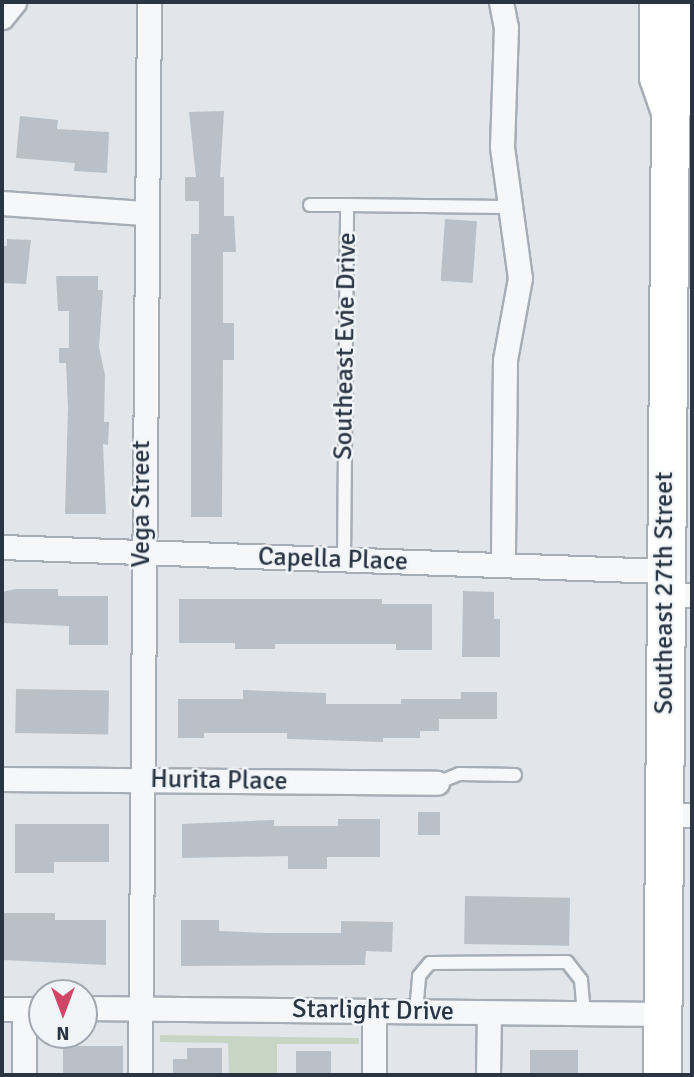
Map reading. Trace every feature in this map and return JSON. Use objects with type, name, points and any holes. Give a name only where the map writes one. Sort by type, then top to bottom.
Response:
[{"type":"main road","name":"Southeast 27th Street","points":[[658,2],[659,77],[670,111],[673,587],[679,815],[662,1014],[662,1075]]},
{"type":"main road","name":"Southeast 27th Street","points":[[670,111],[690,75],[690,2]]},
{"type":"street","points":[[2,17],[14,2]]},
{"type":"street","name":"Vega Street","points":[[140,1075],[144,213],[149,2]]},
{"type":"street","points":[[501,2],[506,27],[502,147],[508,207],[520,278],[505,360],[503,565]]},
{"type":"street","points":[[2,203],[144,213]]},
{"type":"street","name":"Capella Place","points":[[2,547],[142,551],[344,563],[503,565],[673,587]]},
{"type":"street","name":"Hurita Place","points":[[2,779],[437,782]]},
{"type":"street","name":"Starlight Drive","points":[[98,1008],[662,1014]]},
{"type":"street","points":[[22,1009],[24,1075]]},
{"type":"street","points":[[374,1011],[374,1075]]},
{"type":"street","points":[[488,1075],[489,1013]]},
{"type":"lane","points":[[310,205],[347,205]]},
{"type":"lane","name":"Southeast Evie Drive","points":[[344,563],[347,205],[508,207]]},
{"type":"lane","points":[[437,782],[459,774],[515,775]]},
{"type":"lane","points":[[416,1012],[419,976],[430,963],[567,962],[581,980],[584,1014]]},
{"type":"green space","points":[[160,1035],[359,1038],[359,1044],[277,1044],[277,1075],[229,1075],[228,1043],[160,1042]]},
{"type":"building","points":[[224,111],[220,177],[224,177],[224,216],[234,216],[236,252],[223,252],[223,323],[234,323],[234,360],[223,360],[222,517],[191,517],[191,234],[199,234],[199,201],[185,201],[185,177],[196,177],[189,112]]},
{"type":"building","points":[[20,116],[58,120],[57,129],[109,132],[107,173],[74,171],[75,163],[16,158]]},
{"type":"building","points":[[445,219],[477,221],[473,283],[441,281]]},
{"type":"building","points":[[7,239],[31,240],[26,284],[2,283],[2,246],[7,246]]},
{"type":"building","points":[[56,276],[98,276],[98,290],[103,290],[99,347],[105,375],[104,422],[109,422],[108,445],[103,444],[106,514],[65,514],[68,408],[66,363],[59,363],[59,348],[69,348],[69,311],[58,311]]},
{"type":"building","points":[[16,589],[58,589],[58,596],[108,596],[108,645],[69,645],[69,626],[2,623],[2,592]]},
{"type":"building","points":[[463,591],[494,592],[494,619],[500,619],[500,657],[462,657]]},
{"type":"building","points":[[179,599],[382,599],[382,604],[432,604],[432,650],[396,650],[396,644],[275,644],[275,649],[235,649],[235,643],[179,643]]},
{"type":"building","points":[[16,689],[109,691],[108,735],[15,733]]},
{"type":"building","points":[[243,690],[326,693],[326,704],[401,704],[401,699],[461,699],[461,692],[497,692],[497,719],[439,719],[439,731],[420,731],[420,738],[383,738],[383,742],[287,739],[287,733],[204,733],[204,738],[178,738],[178,699],[243,699]]},
{"type":"building","points":[[418,812],[440,812],[440,835],[418,835]]},
{"type":"building","points":[[338,819],[380,819],[380,857],[327,857],[327,869],[288,869],[288,856],[182,858],[182,824],[274,820],[274,826],[338,826]]},
{"type":"building","points":[[15,824],[109,824],[109,862],[54,862],[54,873],[15,873]]},
{"type":"building","points":[[465,896],[570,898],[569,946],[464,944]]},
{"type":"building","points":[[2,913],[55,913],[55,920],[106,920],[106,965],[2,960]]},
{"type":"building","points":[[181,920],[219,920],[219,931],[267,933],[341,933],[341,921],[393,922],[392,952],[366,951],[365,965],[181,966]]},
{"type":"building","points":[[98,1046],[123,1046],[123,1075],[63,1075],[63,1049],[98,1049]]},
{"type":"building","points":[[187,1048],[222,1048],[222,1075],[173,1075],[173,1059],[187,1059]]},
{"type":"building","points":[[530,1050],[578,1050],[578,1075],[530,1075]]},
{"type":"building","points":[[296,1051],[331,1051],[331,1075],[296,1075]]}]
